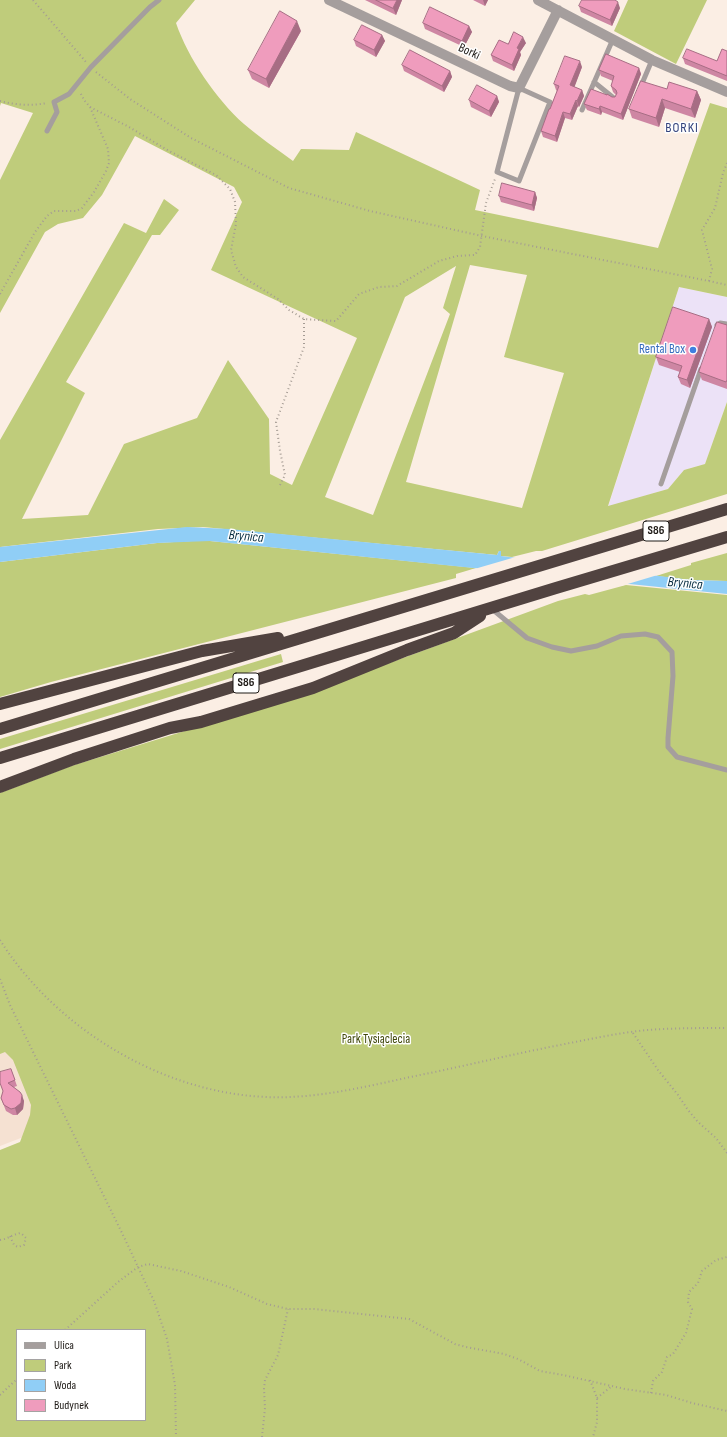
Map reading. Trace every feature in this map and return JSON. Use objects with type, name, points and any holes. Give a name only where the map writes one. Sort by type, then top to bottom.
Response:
[{"type":"highway","name":"S86","points":[[0,729],[727,509]]},
{"type":"highway","name":"S86","points":[[0,758],[727,537]]},
{"type":"highway","points":[[0,787],[74,759],[170,728],[202,722],[312,688],[454,632],[491,608]]},
{"type":"highway","points":[[0,704],[202,651],[324,631]]},
{"type":"street","name":"Borki","points":[[329,0],[510,86],[519,88]]},
{"type":"street","points":[[538,0],[652,60],[727,92]]},
{"type":"street","points":[[519,88],[558,10]]},
{"type":"lane","points":[[47,131],[58,112],[54,102],[69,94],[91,67],[150,7],[159,0]]},
{"type":"lane","points":[[582,110],[613,39]]},
{"type":"lane","points":[[640,89],[652,60]]},
{"type":"lane","points":[[594,82],[615,99]]},
{"type":"lane","points":[[519,88],[550,102],[519,181],[497,172],[519,88]]},
{"type":"lane","points":[[714,332],[717,325],[720,323],[727,324]]},
{"type":"lane","points":[[661,484],[702,367]]},
{"type":"lane","points":[[491,608],[527,638],[558,648],[571,650],[597,646],[621,636],[645,634],[658,637],[672,652],[673,676],[668,747],[677,757],[727,770]]},
{"type":"path","points":[[33,0],[91,67],[130,99],[191,138],[289,188],[370,211],[482,236],[727,285]]},
{"type":"path","points":[[0,294],[35,232],[47,216],[54,211],[76,210],[82,208],[94,192],[109,163],[108,148],[90,107],[84,100],[77,85]]},
{"type":"path","points":[[0,101],[9,104],[36,105],[54,102]]},
{"type":"path","points":[[90,107],[129,127],[169,151],[216,175],[230,189],[235,202],[236,224],[231,250],[236,267],[243,277],[278,299],[289,310],[304,319],[336,321],[359,294],[379,287],[397,286],[439,261],[456,256],[475,255],[480,247],[486,203],[497,172]]},
{"type":"path","points":[[709,281],[712,269],[702,230],[714,208],[727,163]]},
{"type":"path","points":[[280,485],[285,475],[276,422],[304,347],[304,319]]},
{"type":"path","points":[[0,940],[23,971],[51,1002],[94,1037],[124,1056],[164,1075],[182,1081],[242,1094],[289,1097],[342,1092],[539,1049],[607,1036],[663,1029],[727,1028]]},
{"type":"path","points":[[0,979],[10,1005],[154,1301],[167,1339],[175,1385],[176,1437]]},
{"type":"path","points":[[633,1032],[658,1070],[688,1110],[698,1122],[716,1138],[727,1153]]},
{"type":"path","points":[[0,1240],[6,1239],[10,1236],[21,1233],[26,1238],[24,1245],[18,1247],[14,1245],[10,1236]]},
{"type":"path","points":[[651,1393],[653,1381],[662,1372],[667,1357],[673,1354],[686,1333],[692,1310],[688,1302],[689,1292],[698,1283],[702,1271],[716,1260],[727,1257]]},
{"type":"path","points":[[66,1329],[118,1282],[138,1267],[148,1264],[181,1271],[229,1287],[267,1304],[288,1309],[314,1309],[409,1320],[455,1344],[504,1354],[518,1359],[540,1371],[590,1380],[612,1386],[666,1395],[727,1411]]},
{"type":"path","points":[[262,1437],[265,1380],[278,1355],[288,1309]]},
{"type":"path","points":[[0,1395],[16,1380]]},
{"type":"path","points":[[590,1380],[597,1398],[597,1422],[593,1437]]},
{"type":"path","points":[[597,1398],[612,1386]]},
{"type":"shaded area","name":"Rental Box","points":[[679,287],[727,297],[727,402],[705,464],[684,470],[668,489],[608,507]]},
{"type":"shaded area","points":[[0,1024],[52,1126],[0,1146]]},
{"type":"green space","points":[[0,0],[195,0],[176,23],[195,64],[223,103],[244,124],[293,161],[301,149],[349,150],[356,132],[480,190],[475,210],[658,248],[710,103],[727,108],[727,297],[679,287],[608,506],[668,489],[684,470],[705,464],[727,402],[727,494],[542,551],[512,557],[501,556],[499,551],[497,555],[203,527],[158,529],[0,547],[0,440],[124,223],[146,233],[164,199],[179,210],[160,235],[152,235],[66,382],[85,393],[22,519],[88,515],[124,444],[197,418],[228,360],[269,419],[270,474],[292,485],[357,338],[211,270],[242,202],[234,187],[135,136],[102,195],[83,218],[58,224],[45,232],[0,313],[0,180],[33,113],[1,103],[0,106]],"holes":[[[470,265],[527,275],[504,357],[564,373],[522,508],[406,482]],[[456,266],[443,308],[450,314],[373,515],[325,497],[405,297]]]},
{"type":"green space","points":[[628,0],[707,0],[676,64],[614,31]]},
{"type":"green space","points":[[210,541],[476,568],[456,574],[456,578],[51,682],[0,697],[0,562],[157,543]]},
{"type":"green space","points":[[727,553],[727,581],[691,580],[656,576],[691,565],[691,563]]},
{"type":"green space","name":"Park Tysiąclecia","points":[[626,585],[727,595],[727,1437],[0,1437],[0,1150],[20,1142],[30,1115],[31,1105],[13,1060],[5,1052],[0,1054],[0,793],[71,766],[305,694],[558,601],[585,594],[589,595]]},
{"type":"green space","points":[[281,654],[283,662],[0,749],[0,739]]},
{"type":"water","name":"Brynica","points":[[187,527],[229,529],[497,555],[499,551],[501,551],[501,556],[691,580],[727,581],[727,594],[210,541],[157,543],[0,562],[0,547]]},
{"type":"pier","points":[[519,556],[661,574],[621,586],[471,570]]},
{"type":"building","points":[[376,0],[397,0],[393,8]]},
{"type":"building","points":[[582,0],[615,0],[618,2],[610,20],[579,6]]},
{"type":"building","points":[[430,7],[469,26],[462,41],[423,23]]},
{"type":"building","points":[[280,11],[297,21],[266,79],[248,70]]},
{"type":"building","points":[[362,25],[382,35],[374,50],[354,40]]},
{"type":"building","points":[[514,32],[523,37],[517,48],[519,49],[512,65],[491,55],[499,40],[508,44]]},
{"type":"building","points":[[687,49],[717,61],[722,49],[727,51],[727,76],[683,58]]},
{"type":"building","points":[[410,50],[450,71],[442,86],[402,65]]},
{"type":"building","points":[[606,54],[639,68],[621,114],[600,106],[599,109],[584,104],[591,89],[612,97],[615,97],[617,93],[611,86],[614,76],[599,70]]},
{"type":"building","points":[[565,56],[580,61],[570,85],[582,90],[570,114],[563,112],[555,136],[541,131],[559,86],[554,84]]},
{"type":"building","points":[[641,81],[667,89],[669,82],[697,91],[691,109],[662,99],[656,118],[629,109]]},
{"type":"building","points":[[477,85],[497,96],[489,111],[469,100]]},
{"type":"building","points":[[502,183],[535,192],[532,205],[499,196]]},
{"type":"building","points":[[673,307],[709,319],[687,380],[678,377],[682,366],[656,357]]},
{"type":"building","points":[[717,322],[727,325],[726,382],[699,372]]},
{"type":"building","points":[[11,1069],[15,1080],[8,1083],[22,1095],[21,1103],[15,1108],[11,1109],[4,1105],[1,1098],[3,1091],[0,1083],[0,1072]]},
{"type":"place","name":"Rental Box","points":[[693,350]]},
{"type":"district","name":"BORKI","points":[[682,128]]}]
